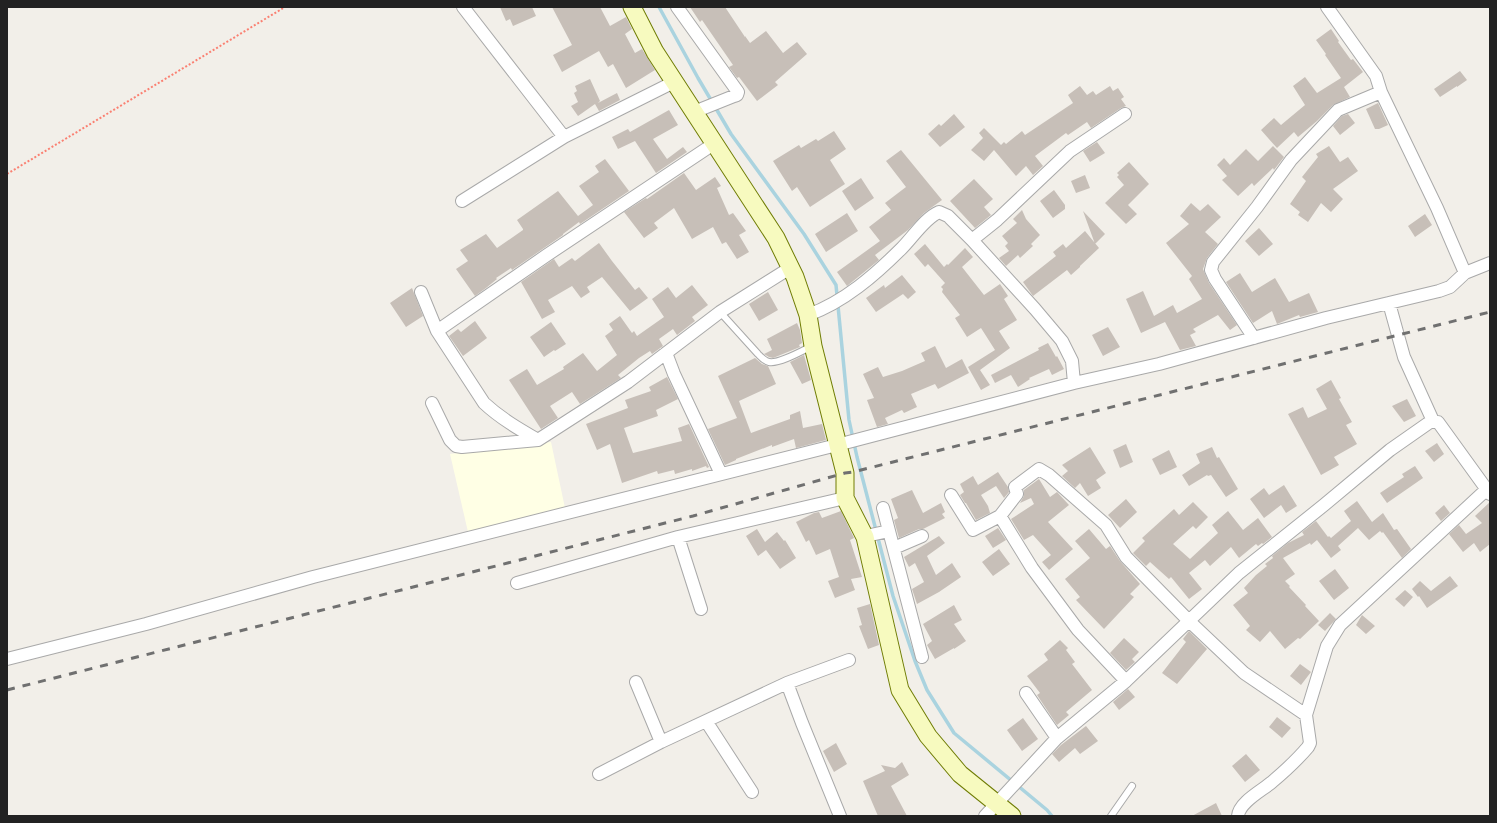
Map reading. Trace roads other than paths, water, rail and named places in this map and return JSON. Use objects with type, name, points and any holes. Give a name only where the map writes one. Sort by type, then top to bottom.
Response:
[{"type":"main road","points":[[632,7],[655,52],[674,82],[700,110],[715,143],[776,238],[790,268],[808,315],[813,346],[845,473],[846,498],[866,536],[900,690],[933,742],[960,774],[1001,799],[1012,816]]},
{"type":"street","points":[[462,7],[564,137]]},
{"type":"street","points":[[678,7],[738,92],[737,95],[700,110]]},
{"type":"street","points":[[1327,7],[1376,76],[1381,92],[1437,208],[1465,273]]},
{"type":"street","points":[[462,201],[564,137],[674,82]]},
{"type":"street","points":[[1254,338],[1215,279],[1211,270],[1213,262],[1257,207],[1291,160],[1338,110],[1381,92]]},
{"type":"street","points":[[972,240],[997,220],[1070,151],[1125,114]]},
{"type":"street","points":[[437,331],[547,255],[715,143]]},
{"type":"street","points":[[808,315],[826,308],[841,299],[882,268],[934,214],[939,212],[944,213],[972,240],[1035,308],[1062,341],[1072,361],[1074,382]]},
{"type":"street","points":[[7,659],[146,624],[313,577],[861,439],[1074,382],[1159,364],[1326,318],[1450,287],[1465,273],[1490,263]]},
{"type":"street","points":[[432,404],[450,440],[456,446],[462,447],[538,440],[628,382],[720,312],[790,268]]},
{"type":"street","points":[[421,292],[437,331],[484,403],[510,423],[538,440]]},
{"type":"street","points":[[1389,303],[1404,357],[1433,421]]},
{"type":"street","points":[[666,353],[674,374],[721,474]]},
{"type":"street","points":[[985,816],[1057,738],[1126,681],[1239,573],[1390,450],[1417,430],[1433,421],[1438,422],[1488,492],[1340,625],[1327,646],[1306,715],[1310,744],[1271,783],[1252,797],[1239,811],[1238,816]]},
{"type":"street","points":[[951,495],[973,530],[1000,516],[1017,494],[1015,487],[1039,469],[1049,475],[1106,525],[1126,557],[1189,621],[1244,673],[1306,715]]},
{"type":"street","points":[[517,583],[678,537],[846,498]]},
{"type":"street","points":[[884,508],[885,532],[894,548],[922,657]]},
{"type":"street","points":[[1000,516],[1032,568],[1078,630],[1126,681]]},
{"type":"street","points":[[866,536],[885,532]]},
{"type":"street","points":[[894,548],[922,536]]},
{"type":"street","points":[[678,537],[701,609]]},
{"type":"street","points":[[599,774],[661,742],[787,683],[849,660]]},
{"type":"street","points":[[636,682],[661,742]]},
{"type":"street","points":[[787,683],[840,816]]},
{"type":"street","points":[[1026,693],[1057,738]]},
{"type":"street","points":[[706,721],[752,792]]},
{"type":"lane","points":[[720,312],[764,360],[770,362],[777,361],[813,346]]},
{"type":"lane","points":[[1111,816],[1132,786]]},
{"type":"waterway","points":[[659,7],[731,134],[804,234],[836,285],[849,420],[857,457],[893,596],[915,661],[927,690],[954,733],[1047,810],[1052,816]]},
{"type":"railway","points":[[7,690],[693,516],[845,473],[1490,312]]}]
